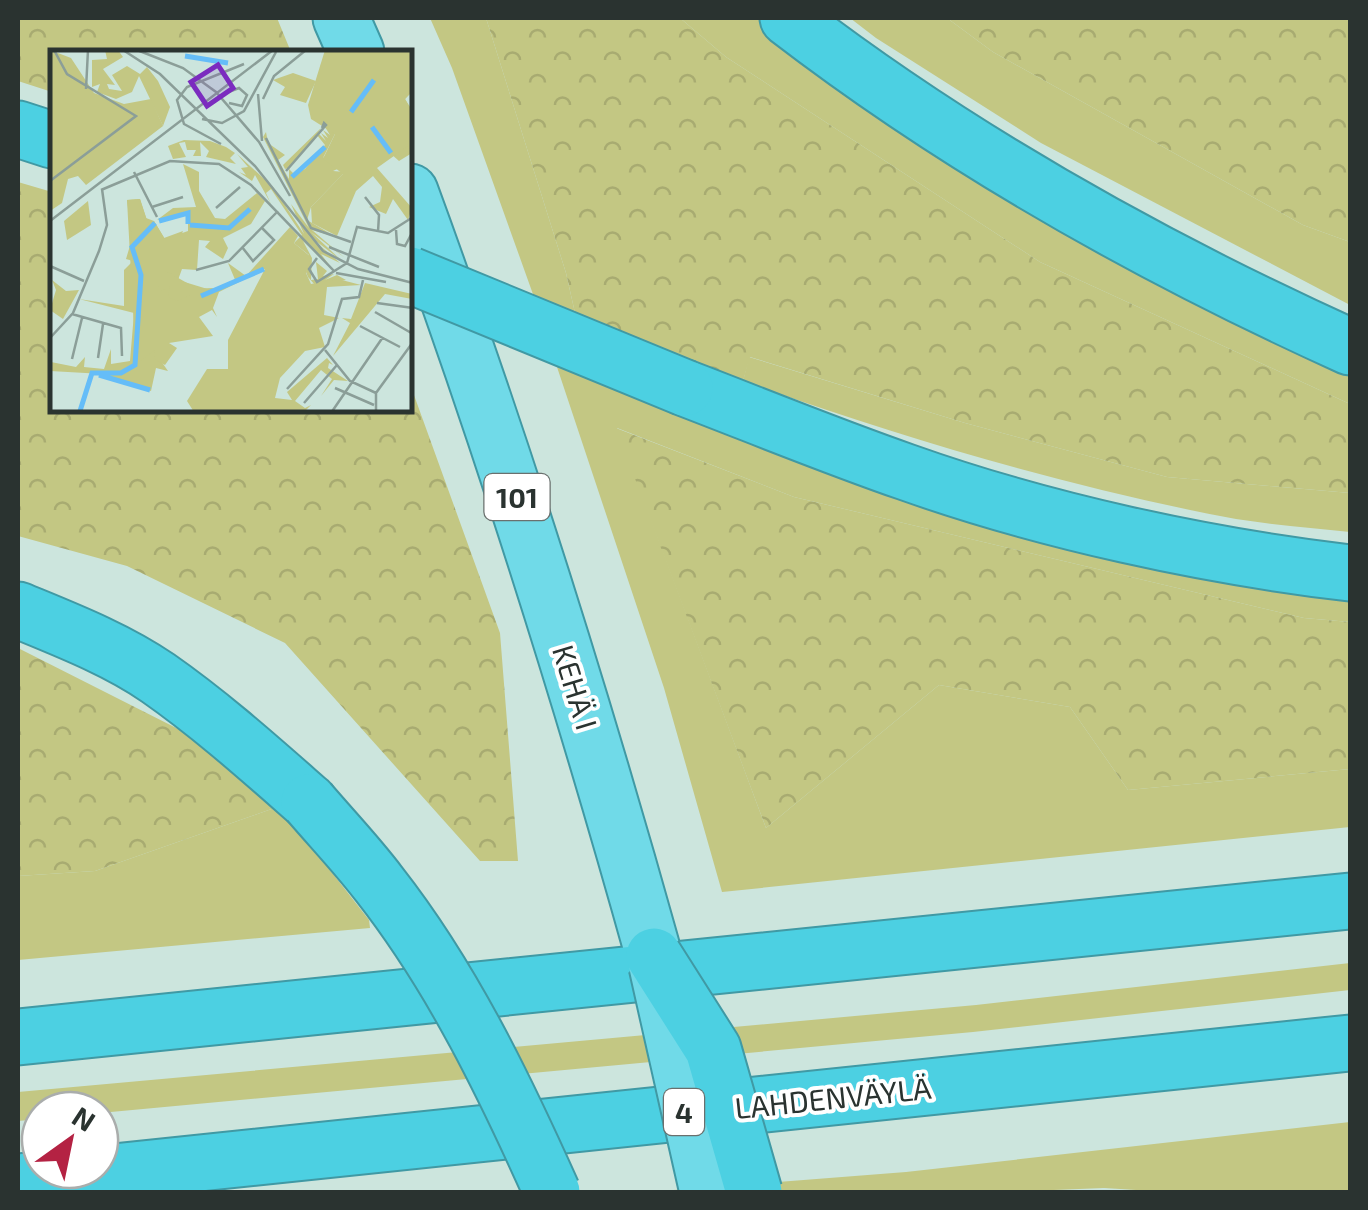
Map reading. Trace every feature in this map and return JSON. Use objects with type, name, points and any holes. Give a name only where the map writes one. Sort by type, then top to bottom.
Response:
[{"type":"highway","points":[[342,18],[355,50]]},
{"type":"highway","points":[[788,18],[930,119],[1047,192],[1162,258],[1350,347]]},
{"type":"highway","points":[[18,129],[50,139]]},
{"type":"highway","name":"KEHÄ I","points":[[412,198],[498,436],[608,790],[654,956],[708,1192]]},
{"type":"highway","points":[[412,276],[685,388],[908,473],[1083,524],[1297,567],[1350,573]]},
{"type":"highway","points":[[18,610],[68,630],[154,676],[220,725],[309,802],[380,885],[448,986],[503,1083],[552,1192]]},
{"type":"highway","points":[[18,1037],[1350,901]]},
{"type":"highway","points":[[654,956],[713,1049],[754,1192]]},
{"type":"highway","name":"LAHDENVÄYLÄ","points":[[18,1182],[1350,1043]]},
{"type":"green space","points":[[18,18],[277,18],[290,50],[50,50],[50,91],[18,81]]},
{"type":"green space","points":[[430,18],[486,18],[575,313],[534,297],[452,68]]},
{"type":"green space","points":[[486,18],[680,18],[726,57],[1040,262],[1350,404],[1350,493],[1167,477],[965,423],[750,357],[743,381],[575,313]]},
{"type":"green space","points":[[680,18],[759,18],[873,104],[1350,371],[1350,404],[1040,262],[726,57]]},
{"type":"green space","points":[[850,18],[947,18],[993,52],[1303,225],[1350,242],[1350,305],[1041,143]]},
{"type":"green space","points":[[947,18],[1350,18],[1350,242],[1303,225],[993,52]]},
{"type":"green space","points":[[18,182],[50,191],[50,412],[412,412],[412,390],[500,633],[518,861],[480,861],[285,643],[127,566],[18,536]]},
{"type":"green space","points":[[749,357],[965,423],[1167,477],[1350,493],[1350,532],[1236,519],[1173,507],[987,460],[743,381]]},
{"type":"green space","points":[[556,364],[1350,593],[1350,622],[1304,618],[794,497],[617,428],[766,828],[939,685],[1070,707],[1128,790],[1350,769],[1350,827],[722,892],[664,688]]},
{"type":"green space","points":[[616,428],[794,497],[1304,618],[1350,622],[1350,769],[1128,790],[1070,707],[939,685],[766,828]]},
{"type":"green space","points":[[18,648],[198,739],[280,806],[95,871],[18,876]]},
{"type":"green space","points":[[280,806],[369,920],[370,928],[18,960],[18,876],[95,871]]},
{"type":"green space","points":[[1350,963],[1350,990],[973,1032],[120,1111],[120,1090],[40,1090],[976,1005]]},
{"type":"green space","points":[[1350,1122],[1350,1192],[1104,1188],[1004,1192],[648,1192],[906,1172]]}]
